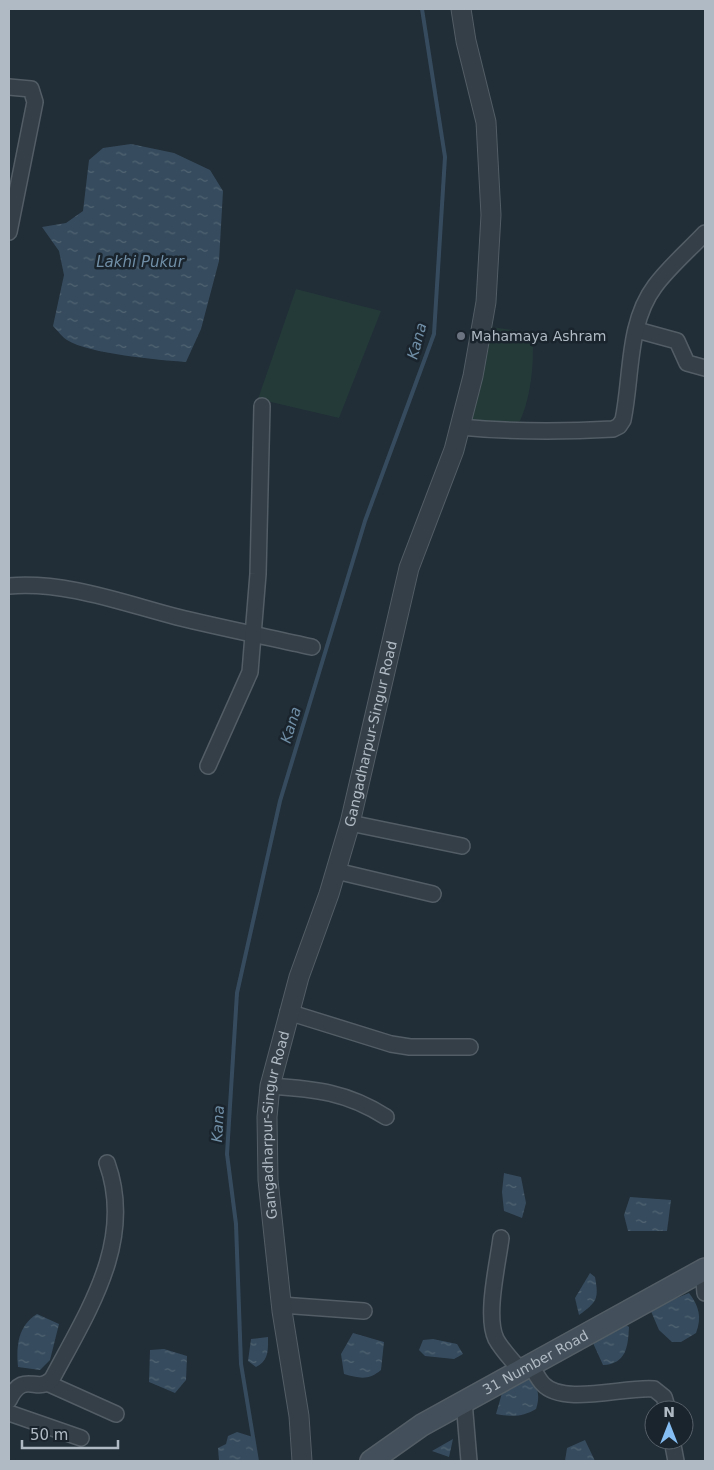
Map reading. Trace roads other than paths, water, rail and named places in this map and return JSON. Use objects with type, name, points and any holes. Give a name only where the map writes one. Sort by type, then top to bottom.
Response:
[{"type":"main road","name":"31 Number Road","points":[[371,1461],[422,1425],[704,1269]]},
{"type":"street","name":"Gangadharpur-Singur Road","points":[[302,1461],[299,1416],[281,1305],[268,1180],[267,1117],[270,1086],[288,1012],[336,872],[350,823],[409,568],[454,450],[473,376],[486,302],[491,215],[486,122],[466,41],[462,9]]},
{"type":"street","points":[[9,87],[31,89],[35,102],[9,232]]},
{"type":"street","points":[[460,427],[502,432],[604,429],[619,426],[625,411],[636,330],[644,305],[654,287],[705,233]]},
{"type":"street","points":[[636,330],[677,341],[687,363],[705,368]]},
{"type":"street","points":[[208,766],[248,677],[258,574],[262,406]]},
{"type":"street","points":[[9,586],[34,585],[89,594],[312,647]]},
{"type":"street","points":[[350,823],[462,846]]},
{"type":"street","points":[[336,872],[433,894]]},
{"type":"street","points":[[288,1012],[391,1044],[410,1047],[470,1047]]},
{"type":"street","points":[[270,1086],[328,1091],[367,1105],[386,1117]]},
{"type":"street","points":[[47,1383],[52,1379],[86,1317],[100,1285],[113,1246],[116,1213],[115,1192],[106,1163]]},
{"type":"street","points":[[501,1238],[494,1295],[494,1331],[499,1344],[543,1384],[555,1392],[591,1393],[654,1389],[665,1400]]},
{"type":"street","points":[[704,1269],[705,1293]]},
{"type":"street","points":[[281,1305],[364,1311]]},
{"type":"street","points":[[9,1400],[15,1389],[20,1385],[47,1383],[116,1414]]},
{"type":"street","points":[[464,1402],[469,1461]]},
{"type":"street","points":[[9,1413],[81,1438]]},
{"type":"water","name":"Lakhi Pukur","points":[[131,144],[174,153],[210,170],[223,191],[219,261],[201,329],[186,362],[125,356],[91,349],[67,340],[53,326],[64,275],[59,251],[42,227],[66,223],[83,211],[89,160],[103,148]]},
{"type":"water","points":[[504,1173],[521,1177],[526,1203],[522,1218],[504,1211],[502,1192]]},
{"type":"water","points":[[630,1197],[671,1200],[667,1231],[628,1231],[624,1215]]},
{"type":"water","points":[[590,1273],[595,1277],[597,1290],[595,1299],[590,1307],[579,1315],[575,1298]]},
{"type":"water","points":[[689,1293],[699,1312],[696,1333],[681,1342],[672,1342],[659,1330],[650,1309]]},
{"type":"water","points":[[37,1314],[59,1324],[50,1360],[40,1370],[18,1367],[17,1351],[22,1330]]},
{"type":"water","points":[[621,1322],[629,1327],[628,1341],[624,1353],[617,1361],[603,1365],[593,1343]]},
{"type":"water","points":[[353,1333],[384,1342],[381,1370],[372,1376],[359,1377],[344,1374],[341,1354]]},
{"type":"water","points":[[268,1337],[266,1358],[256,1367],[248,1361],[251,1339]]},
{"type":"water","points":[[433,1339],[457,1344],[463,1354],[454,1359],[425,1356],[419,1350],[423,1340]]},
{"type":"water","points":[[164,1349],[187,1356],[186,1380],[175,1393],[149,1382],[150,1350]]},
{"type":"water","points":[[528,1374],[537,1390],[536,1409],[517,1416],[496,1414],[502,1393]]},
{"type":"water","points":[[237,1432],[253,1437],[256,1461],[219,1461],[218,1448],[226,1444],[228,1436]]},
{"type":"water","points":[[453,1439],[449,1457],[432,1451]]},
{"type":"water","points":[[585,1440],[595,1461],[565,1461],[567,1448]]},
{"type":"waterway","name":"Kana","points":[[257,1461],[241,1364],[236,1224],[227,1154],[237,993],[280,801],[365,521],[434,334],[445,157],[422,9]]},
{"type":"place","name":"Mahamaya Ashram","points":[[461,336]]}]
